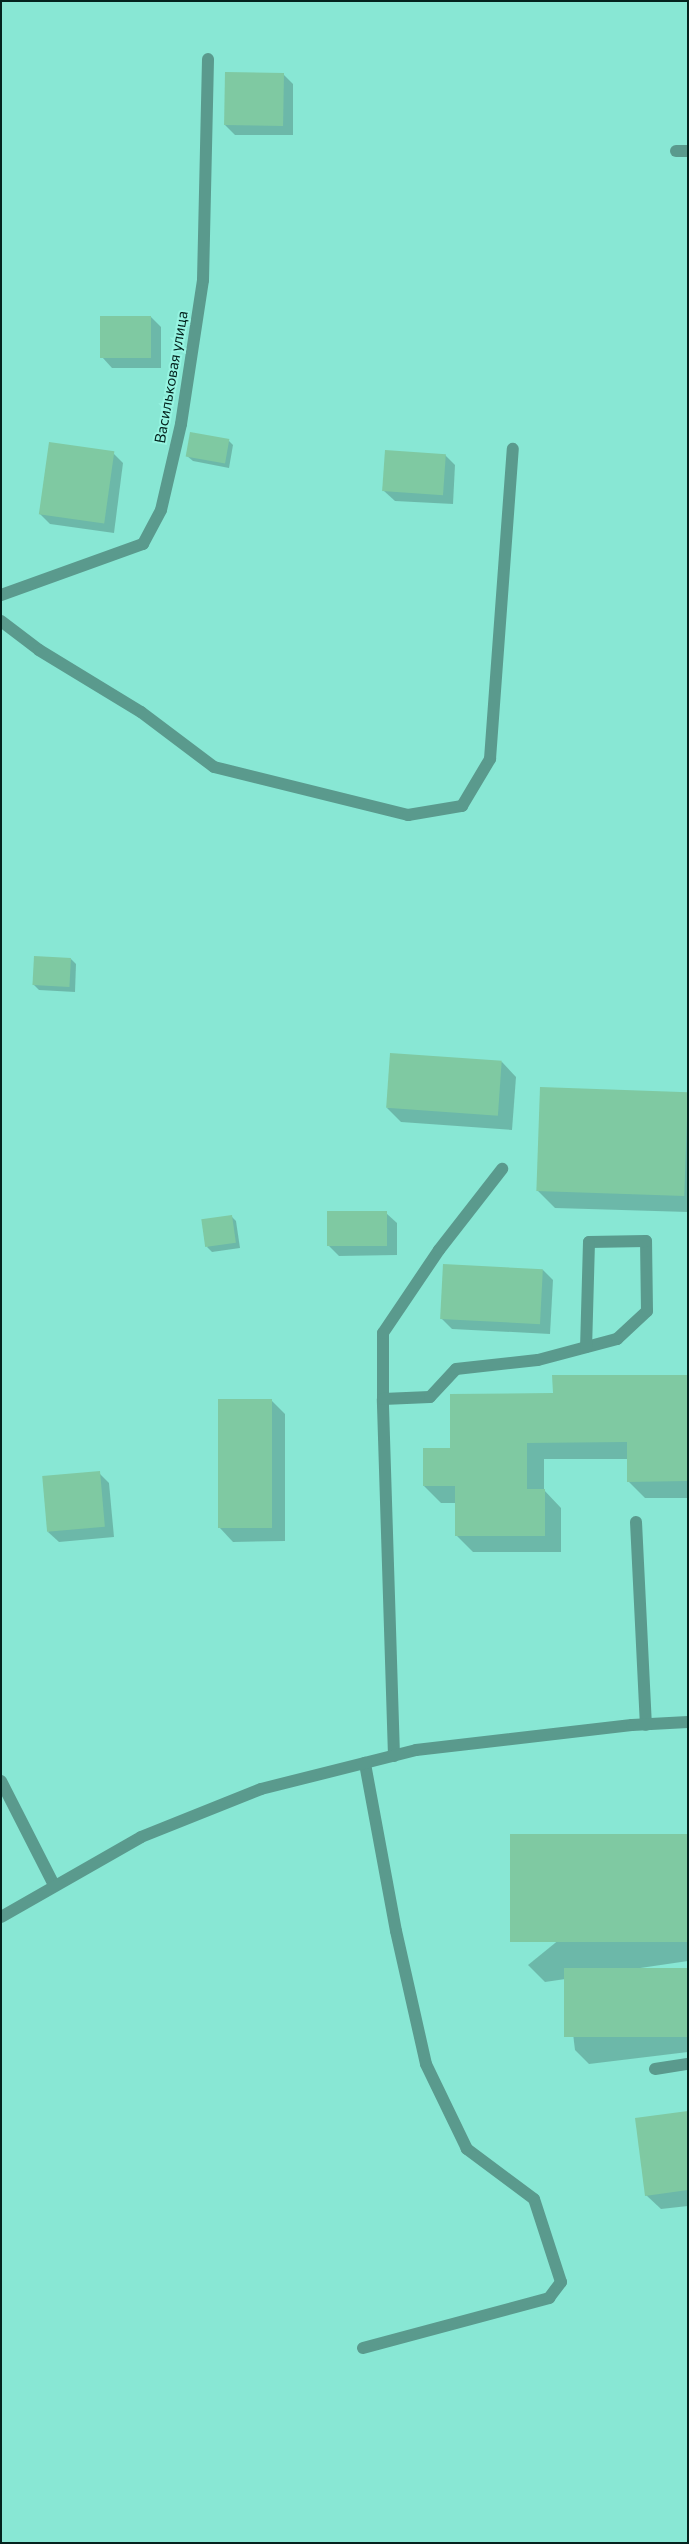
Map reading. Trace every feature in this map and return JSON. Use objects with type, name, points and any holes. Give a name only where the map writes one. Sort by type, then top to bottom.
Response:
[{"type":"street","name":"Васильковая улица","points":[[1,595],[142,544],[160,510],[181,424],[203,280],[208,59]]},
{"type":"street","points":[[1,621],[39,650],[141,712],[214,767],[408,815],[462,806],[490,759],[513,448]]},
{"type":"street","points":[[394,1756],[383,1399],[383,1333],[439,1250],[502,1169]]},
{"type":"street","points":[[383,1399],[430,1397],[456,1369],[538,1360],[617,1339],[647,1311],[646,1241],[589,1242],[586,1347]]},
{"type":"street","points":[[636,1522],[646,1725]]},
{"type":"street","points":[[1,1917],[141,1836],[261,1789],[416,1750],[688,1722]]},
{"type":"street","points":[[363,2348],[548,2298],[561,2282],[534,2199],[467,2149],[426,2064],[396,1931],[365,1763]]},
{"type":"street","points":[[1,1781],[54,1885]]},
{"type":"street","points":[[655,2069],[688,2064]]},
{"type":"building","points":[[225,72],[284,73],[283,126],[224,125]]},
{"type":"building","points":[[100,316],[151,316],[151,358],[100,358]]},
{"type":"building","points":[[190,432],[229,439],[225,464],[186,457]]},
{"type":"building","points":[[49,442],[114,451],[104,523],[39,514]]},
{"type":"building","points":[[385,450],[446,454],[443,495],[382,491]]},
{"type":"building","points":[[34,956],[71,958],[69,987],[32,985]]},
{"type":"building","points":[[390,1053],[502,1061],[498,1116],[386,1108]]},
{"type":"building","points":[[540,1087],[688,1092],[684,1196],[536,1191]]},
{"type":"building","points":[[327,1211],[387,1211],[387,1246],[327,1246]]},
{"type":"building","points":[[232,1215],[236,1243],[205,1247],[201,1219]]},
{"type":"building","points":[[443,1264],[543,1269],[540,1324],[440,1319]]},
{"type":"building","points":[[552,1375],[688,1375],[688,1481],[627,1482],[627,1442],[527,1443],[527,1489],[545,1489],[545,1536],[455,1536],[455,1486],[423,1486],[423,1448],[450,1448],[450,1394],[553,1393]]},
{"type":"building","points":[[218,1399],[272,1399],[272,1528],[218,1528]]},
{"type":"building","points":[[100,1471],[105,1527],[47,1532],[42,1476]]},
{"type":"building","points":[[510,1834],[688,1834],[688,1942],[510,1942]]},
{"type":"building","points":[[564,1968],[688,1968],[688,2037],[564,2037]]},
{"type":"building","points":[[688,2111],[688,2190],[645,2196],[635,2118]]}]
